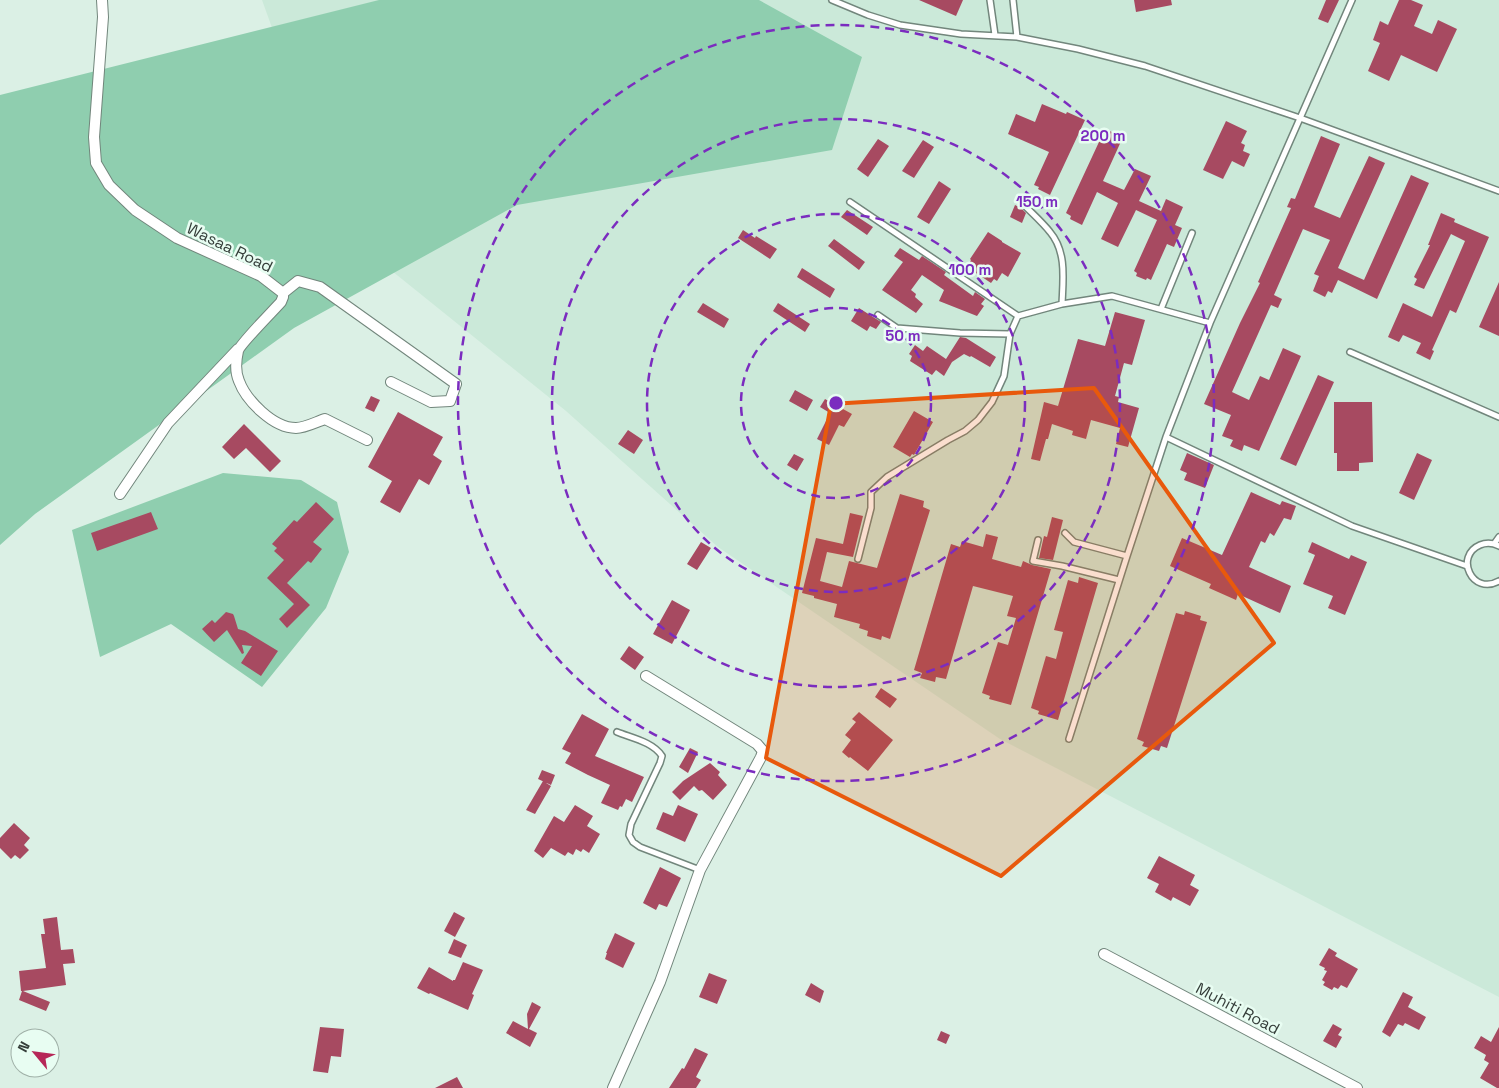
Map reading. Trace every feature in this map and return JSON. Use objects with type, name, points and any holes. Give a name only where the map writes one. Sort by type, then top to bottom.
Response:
[{"type":"street","name":"Wasaa Road","points":[[102,0],[104,17],[94,137],[96,162],[109,185],[135,210],[178,238],[261,276],[282,293],[284,297],[168,423],[120,494]]},
{"type":"street","points":[[282,293],[298,281],[320,287],[456,384],[450,401],[431,402],[391,382]]},
{"type":"street","points":[[238,349],[236,366],[238,380],[256,407],[270,419],[279,424],[296,428],[325,419],[367,440]]},
{"type":"street","points":[[614,1088],[660,982],[700,870],[763,750],[757,744],[646,676]]},
{"type":"street","name":"Muhiti Road","points":[[1104,954],[1357,1088]]},
{"type":"lane","points":[[832,0],[868,15],[900,25],[961,34],[1017,37],[1078,49],[1145,66],[1300,118],[1499,191]]},
{"type":"lane","points":[[990,0],[995,35]]},
{"type":"lane","points":[[1013,0],[1017,37]]},
{"type":"lane","points":[[1069,739],[1166,437],[1210,323],[1352,0]]},
{"type":"lane","points":[[850,202],[1018,316],[1062,304],[1112,296],[1210,323]]},
{"type":"lane","points":[[1025,206],[1051,233],[1058,246],[1063,260],[1062,304]]},
{"type":"lane","points":[[1161,309],[1192,233]]},
{"type":"lane","points":[[878,315],[897,328],[960,333],[1010,334]]},
{"type":"lane","points":[[858,559],[871,508],[872,492],[887,477],[965,431],[978,420],[992,402],[1004,376],[1010,334],[1018,316]]},
{"type":"lane","points":[[1350,352],[1499,417]]},
{"type":"lane","points":[[1166,437],[1352,526],[1467,566]]},
{"type":"lane","points":[[1065,533],[1074,542],[1127,556]]},
{"type":"lane","points":[[1499,536],[1497,545],[1488,543],[1475,547],[1470,553],[1467,566],[1469,573],[1480,583],[1487,585],[1499,581]]},
{"type":"lane","points":[[1038,540],[1033,561],[1119,580]]},
{"type":"lane","points":[[617,732],[651,746],[658,750],[662,756],[631,824],[629,835],[640,847],[700,870]]},
{"type":"highlighted area","points":[[1094,388],[1274,643],[1001,876],[766,758],[831,404]]},
{"type":"shaded area","points":[[262,0],[1499,0],[1499,997],[1000,739],[718,547],[566,411],[336,226],[293,86]]},
{"type":"green space","points":[[379,0],[759,0],[862,57],[832,150],[517,205],[294,328],[35,514],[0,545],[0,95]]},
{"type":"green space","points":[[223,473],[301,480],[337,502],[349,552],[326,608],[262,687],[171,624],[100,657],[72,530]]},
{"type":"building","points":[[919,0],[963,0],[956,16]]},
{"type":"building","points":[[1134,0],[1171,0],[1172,5],[1136,12]]},
{"type":"building","points":[[1326,0],[1339,0],[1328,23],[1318,19]]},
{"type":"building","points":[[1399,0],[1411,0],[1423,5],[1414,26],[1432,34],[1438,20],[1457,29],[1437,72],[1401,55],[1389,81],[1368,71],[1380,43],[1373,40],[1380,21],[1388,25]]},
{"type":"building","points":[[1042,104],[1085,120],[1050,195],[1034,185],[1049,152],[1008,134],[1016,114],[1035,122]]},
{"type":"building","points":[[1226,121],[1247,131],[1241,143],[1245,145],[1243,151],[1250,154],[1244,167],[1232,161],[1223,179],[1203,170]]},
{"type":"building","points":[[1105,129],[1123,137],[1103,181],[1124,190],[1135,169],[1151,176],[1139,201],[1161,211],[1166,199],[1183,207],[1175,225],[1182,228],[1174,247],[1167,244],[1151,280],[1136,276],[1137,273],[1134,271],[1157,220],[1136,210],[1118,247],[1101,239],[1118,203],[1097,192],[1082,225],[1070,219],[1071,216],[1066,213]]},
{"type":"building","points":[[1321,136],[1340,144],[1314,207],[1340,218],[1369,156],[1385,163],[1338,268],[1364,280],[1411,175],[1429,183],[1377,299],[1338,280],[1332,293],[1328,291],[1325,297],[1313,291],[1319,276],[1314,274],[1330,240],[1303,229],[1274,295],[1282,299],[1278,308],[1271,305],[1232,392],[1249,400],[1260,376],[1269,380],[1283,348],[1301,356],[1259,451],[1244,445],[1242,451],[1230,446],[1233,440],[1222,436],[1231,415],[1204,404],[1260,283],[1258,282],[1291,208],[1287,207],[1291,198],[1295,199]]},
{"type":"building","points":[[878,139],[889,146],[868,177],[857,169]]},
{"type":"building","points":[[923,140],[934,147],[914,178],[902,171]]},
{"type":"building","points":[[939,181],[951,189],[929,224],[917,217]]},
{"type":"building","points":[[1015,205],[1026,213],[1022,223],[1010,217]]},
{"type":"building","points":[[847,210],[873,227],[867,235],[841,217]]},
{"type":"building","points":[[1441,213],[1455,219],[1454,222],[1489,237],[1456,313],[1450,310],[1432,350],[1434,351],[1430,360],[1416,353],[1421,343],[1403,335],[1399,342],[1388,337],[1403,303],[1432,317],[1465,241],[1451,234],[1424,289],[1414,285],[1417,279],[1414,277],[1430,245],[1428,245]]},
{"type":"building","points":[[743,230],[777,249],[770,259],[738,238]]},
{"type":"building","points":[[988,232],[1021,253],[1008,277],[1002,273],[997,281],[994,279],[991,283],[967,267],[970,259]]},
{"type":"building","points":[[834,239],[865,262],[859,270],[828,246]]},
{"type":"building","points":[[900,248],[919,260],[922,256],[946,272],[944,275],[973,296],[975,292],[985,299],[981,304],[984,306],[977,316],[939,301],[944,290],[922,275],[911,290],[916,294],[915,297],[923,304],[916,313],[882,290],[903,262],[894,256]]},
{"type":"building","points":[[802,268],[835,289],[830,298],[797,277]]},
{"type":"building","points":[[1499,282],[1499,336],[1479,327]]},
{"type":"building","points":[[703,303],[729,319],[724,328],[697,312]]},
{"type":"building","points":[[778,303],[810,324],[805,332],[773,311]]},
{"type":"building","points":[[859,308],[881,322],[876,329],[870,326],[867,331],[851,321]]},
{"type":"building","points":[[1115,312],[1145,320],[1132,365],[1124,363],[1115,396],[1119,397],[1118,402],[1139,408],[1128,447],[1116,444],[1120,428],[1091,420],[1086,439],[1072,435],[1073,431],[1052,424],[1040,461],[1031,459],[1044,402],[1058,406],[1078,339],[1105,346]]},
{"type":"building","points":[[960,337],[966,338],[996,357],[990,367],[964,354],[952,362],[944,376],[936,370],[932,375],[910,361],[912,356],[909,354],[915,345],[923,351],[927,346],[946,359]]},
{"type":"building","points":[[1318,375],[1334,382],[1296,466],[1280,459]]},
{"type":"building","points":[[795,390],[813,400],[807,411],[789,401]]},
{"type":"building","points":[[371,396],[380,400],[374,412],[365,408]]},
{"type":"building","points":[[825,399],[852,414],[844,427],[839,425],[829,445],[817,439],[830,413],[820,407]]},
{"type":"building","points":[[1334,402],[1372,402],[1373,462],[1359,463],[1359,471],[1337,471],[1337,453],[1334,453]]},
{"type":"building","points":[[914,411],[933,422],[914,455],[912,454],[910,457],[893,447]]},
{"type":"building","points":[[398,412],[443,437],[433,455],[442,461],[429,485],[419,479],[400,513],[380,502],[392,481],[368,467]]},
{"type":"building","points":[[244,424],[281,461],[270,472],[246,448],[234,459],[222,447]]},
{"type":"building","points":[[628,430],[643,440],[634,454],[618,444]]},
{"type":"building","points":[[1187,453],[1214,465],[1205,488],[1184,480],[1187,473],[1180,470]]},
{"type":"building","points":[[1417,453],[1432,460],[1414,500],[1399,493]]},
{"type":"building","points":[[794,454],[804,459],[797,471],[787,465]]},
{"type":"building","points":[[1251,492],[1280,505],[1282,501],[1296,506],[1291,520],[1284,518],[1274,536],[1270,533],[1265,543],[1261,541],[1249,567],[1291,586],[1280,613],[1238,594],[1236,600],[1209,588],[1211,584],[1170,566],[1182,538],[1222,555]]},
{"type":"building","points":[[900,494],[924,501],[923,507],[930,510],[890,639],[882,636],[881,640],[867,636],[868,631],[859,628],[860,624],[834,617],[837,604],[802,593],[816,538],[843,544],[850,513],[863,516],[853,557],[827,552],[820,581],[842,587],[849,561],[877,568]]},
{"type":"building","points":[[316,502],[334,519],[313,542],[322,549],[311,563],[308,561],[287,583],[310,605],[287,628],[279,619],[294,604],[267,578],[284,560],[274,551],[277,548],[272,544],[294,520],[297,522]]},
{"type":"building","points":[[151,512],[158,529],[97,551],[91,533]]},
{"type":"building","points":[[1052,517],[1063,520],[1053,560],[1039,558],[1044,536],[1047,537]]},
{"type":"building","points":[[986,534],[998,537],[992,559],[1021,567],[1023,561],[1051,569],[1011,705],[989,699],[990,696],[982,693],[998,642],[1008,645],[1016,618],[1007,616],[1013,596],[973,586],[946,679],[936,677],[935,682],[920,678],[922,673],[914,670],[951,544],[960,547],[962,541],[983,547]]},
{"type":"building","points":[[701,542],[711,548],[697,570],[687,564]]},
{"type":"building","points":[[1312,542],[1349,559],[1351,555],[1367,562],[1345,615],[1328,608],[1333,596],[1303,584],[1315,555],[1308,552]]},
{"type":"building","points":[[1079,577],[1098,583],[1058,720],[1038,714],[1039,711],[1031,708],[1046,656],[1056,659],[1063,632],[1054,630],[1068,580],[1078,583]]},
{"type":"building","points":[[672,600],[690,610],[672,644],[653,634]]},
{"type":"building","points":[[1185,611],[1201,616],[1200,620],[1207,622],[1167,748],[1161,746],[1159,751],[1142,746],[1144,742],[1137,739],[1176,613],[1184,615]]},
{"type":"building","points":[[226,612],[233,614],[238,629],[245,631],[278,651],[261,676],[241,663],[252,646],[242,645],[244,653],[242,654],[227,630],[214,642],[202,629],[212,620],[215,623]]},
{"type":"building","points":[[629,646],[644,657],[635,670],[620,659]]},
{"type":"building","points":[[881,688],[897,699],[890,708],[875,697]]},
{"type":"building","points":[[859,712],[893,740],[868,771],[842,752],[851,740],[845,735],[856,722],[852,719]]},
{"type":"building","points":[[582,714],[609,729],[595,756],[644,777],[632,802],[626,799],[618,810],[601,803],[610,785],[565,763],[571,753],[562,749]]},
{"type":"building","points":[[690,748],[698,752],[688,773],[679,767]]},
{"type":"building","points":[[710,763],[720,772],[718,775],[727,785],[713,800],[702,790],[699,791],[694,786],[680,800],[672,792],[683,781]]},
{"type":"building","points":[[542,770],[555,775],[551,785],[538,779]]},
{"type":"building","points":[[543,781],[551,786],[535,814],[526,810]]},
{"type":"building","points":[[575,805],[593,816],[587,826],[600,834],[589,853],[583,849],[581,852],[576,849],[573,855],[568,852],[565,856],[551,848],[543,858],[534,851],[554,816],[564,822]]},
{"type":"building","points":[[678,805],[698,814],[685,842],[656,829],[663,812],[673,816]]},
{"type":"building","points":[[14,823],[30,838],[24,845],[29,850],[20,859],[15,855],[11,859],[0,848],[0,838]]},
{"type":"building","points":[[1159,856],[1195,875],[1190,885],[1199,890],[1190,906],[1173,897],[1171,901],[1155,892],[1159,884],[1147,878]]},
{"type":"building","points":[[660,867],[681,878],[667,907],[659,904],[656,910],[643,903]]},
{"type":"building","points":[[454,912],[465,918],[455,937],[444,931]]},
{"type":"building","points":[[57,917],[61,950],[73,949],[75,963],[63,964],[66,985],[23,991],[50,1002],[46,1011],[19,1000],[22,991],[19,971],[46,968],[41,934],[45,934],[43,919]]},
{"type":"building","points":[[615,933],[635,943],[623,968],[605,959]]},
{"type":"building","points":[[454,939],[467,945],[461,958],[448,953]]},
{"type":"building","points":[[1329,948],[1337,953],[1335,956],[1358,969],[1347,988],[1341,985],[1338,989],[1334,987],[1332,990],[1323,985],[1325,982],[1322,980],[1327,971],[1319,965]]},
{"type":"building","points":[[463,962],[483,970],[472,994],[474,995],[468,1010],[417,988],[429,967],[453,981]]},
{"type":"building","points":[[709,973],[727,980],[717,1004],[699,997]]},
{"type":"building","points":[[811,983],[824,991],[820,1003],[805,995]]},
{"type":"building","points":[[1403,992],[1413,997],[1408,1007],[1426,1017],[1419,1030],[1405,1023],[1403,1026],[1398,1024],[1390,1037],[1382,1032]]},
{"type":"building","points":[[532,1002],[541,1007],[529,1029],[537,1033],[530,1047],[506,1033],[513,1021],[528,1029],[527,1014]]},
{"type":"building","points":[[1333,1024],[1342,1029],[1338,1035],[1342,1037],[1336,1048],[1323,1041]]},
{"type":"building","points":[[320,1027],[344,1029],[341,1057],[331,1056],[328,1073],[313,1071]]},
{"type":"building","points":[[1499,1027],[1499,1088],[1497,1088],[1480,1078],[1489,1063],[1484,1060],[1486,1055],[1474,1048],[1481,1036],[1491,1042]]},
{"type":"building","points":[[941,1031],[950,1035],[946,1044],[937,1040]]},
{"type":"building","points":[[695,1048],[708,1054],[696,1077],[701,1080],[696,1088],[669,1088],[682,1068],[684,1069]]},
{"type":"building","points":[[457,1077],[463,1088],[435,1088]]}]
